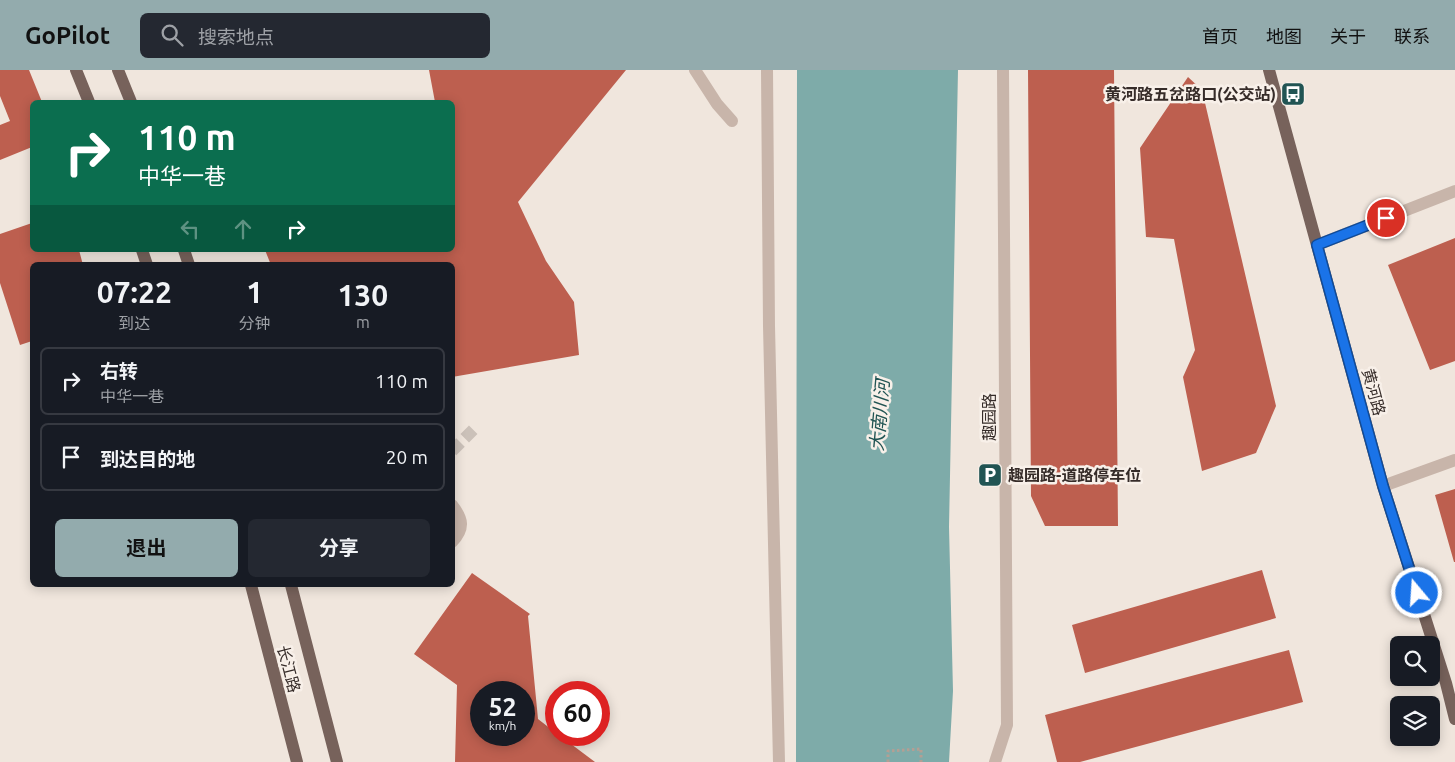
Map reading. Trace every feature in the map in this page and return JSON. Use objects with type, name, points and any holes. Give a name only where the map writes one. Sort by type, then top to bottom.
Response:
[{"type":"main road","points":[[76,70],[88,100]]},
{"type":"main road","points":[[118,70],[130,100]]},
{"type":"main road","name":"黄河路","points":[[1269,70],[1383,486],[1446,683],[1455,719]]},
{"type":"main road","name":"长江路","points":[[252,587],[297,762]]},
{"type":"main road","name":"长江路","points":[[292,587],[337,762]]},
{"type":"street","points":[[695,70],[717,104],[732,121]]},
{"type":"street","points":[[767,70],[779,762]]},
{"type":"street","name":"趣园路","points":[[995,762],[1007,725],[1003,70]]},
{"type":"street","points":[[1317,245],[1455,191]]},
{"type":"street","points":[[1383,486],[1455,460]]},
{"type":"street","points":[[455,510],[462,523],[462,530],[455,538]]},
{"type":"path","points":[[888,762],[888,751],[921,749],[921,762]]},
{"type":"water","name":"大南川河","points":[[797,70],[958,70],[949,527],[953,691],[949,762],[796,762]]},
{"type":"building","points":[[0,70],[29,70],[41,100],[30,100],[30,148],[0,160],[0,125],[10,121],[0,96]]},
{"type":"building","points":[[429,70],[626,70],[518,202],[546,261],[574,302],[579,355],[455,376],[455,262],[270,262],[266,252],[455,252],[455,100],[435,100]]},
{"type":"building","points":[[1028,70],[1114,70],[1118,526],[1045,526],[1031,496]]},
{"type":"building","points":[[1188,77],[1202,90],[1276,406],[1256,453],[1202,471],[1183,377],[1195,350],[1174,239],[1146,237],[1140,148]]},
{"type":"building","points":[[30,224],[30,252],[80,252],[82,262],[30,262],[30,342],[20,345],[0,283],[0,234]]},
{"type":"building","points":[[1455,238],[1455,361],[1430,370],[1388,265]]},
{"type":"building","points":[[1455,489],[1455,562],[1454,562],[1435,495]]},
{"type":"building","points":[[1262,570],[1276,618],[1085,673],[1072,625]]},
{"type":"building","points":[[472,573],[530,614],[528,616],[534,681],[470,681],[470,746],[535,746],[535,688],[538,719],[545,724],[545,746],[574,746],[595,762],[455,762],[457,685],[414,654]]},
{"type":"building","points":[[1289,650],[1303,702],[1080,762],[1057,762],[1045,715]]},
{"type":"tunnel","points":[[455,448],[477,426]]},
{"type":"place","name":"黄河路五岔路口(公交站)","points":[[1293,94]]},
{"type":"place","name":"趣园路-道路停车位","points":[[990,475]]},
{"type":"route","points":[[1386,218],[1317,245],[1383,486],[1417,593]]}]
